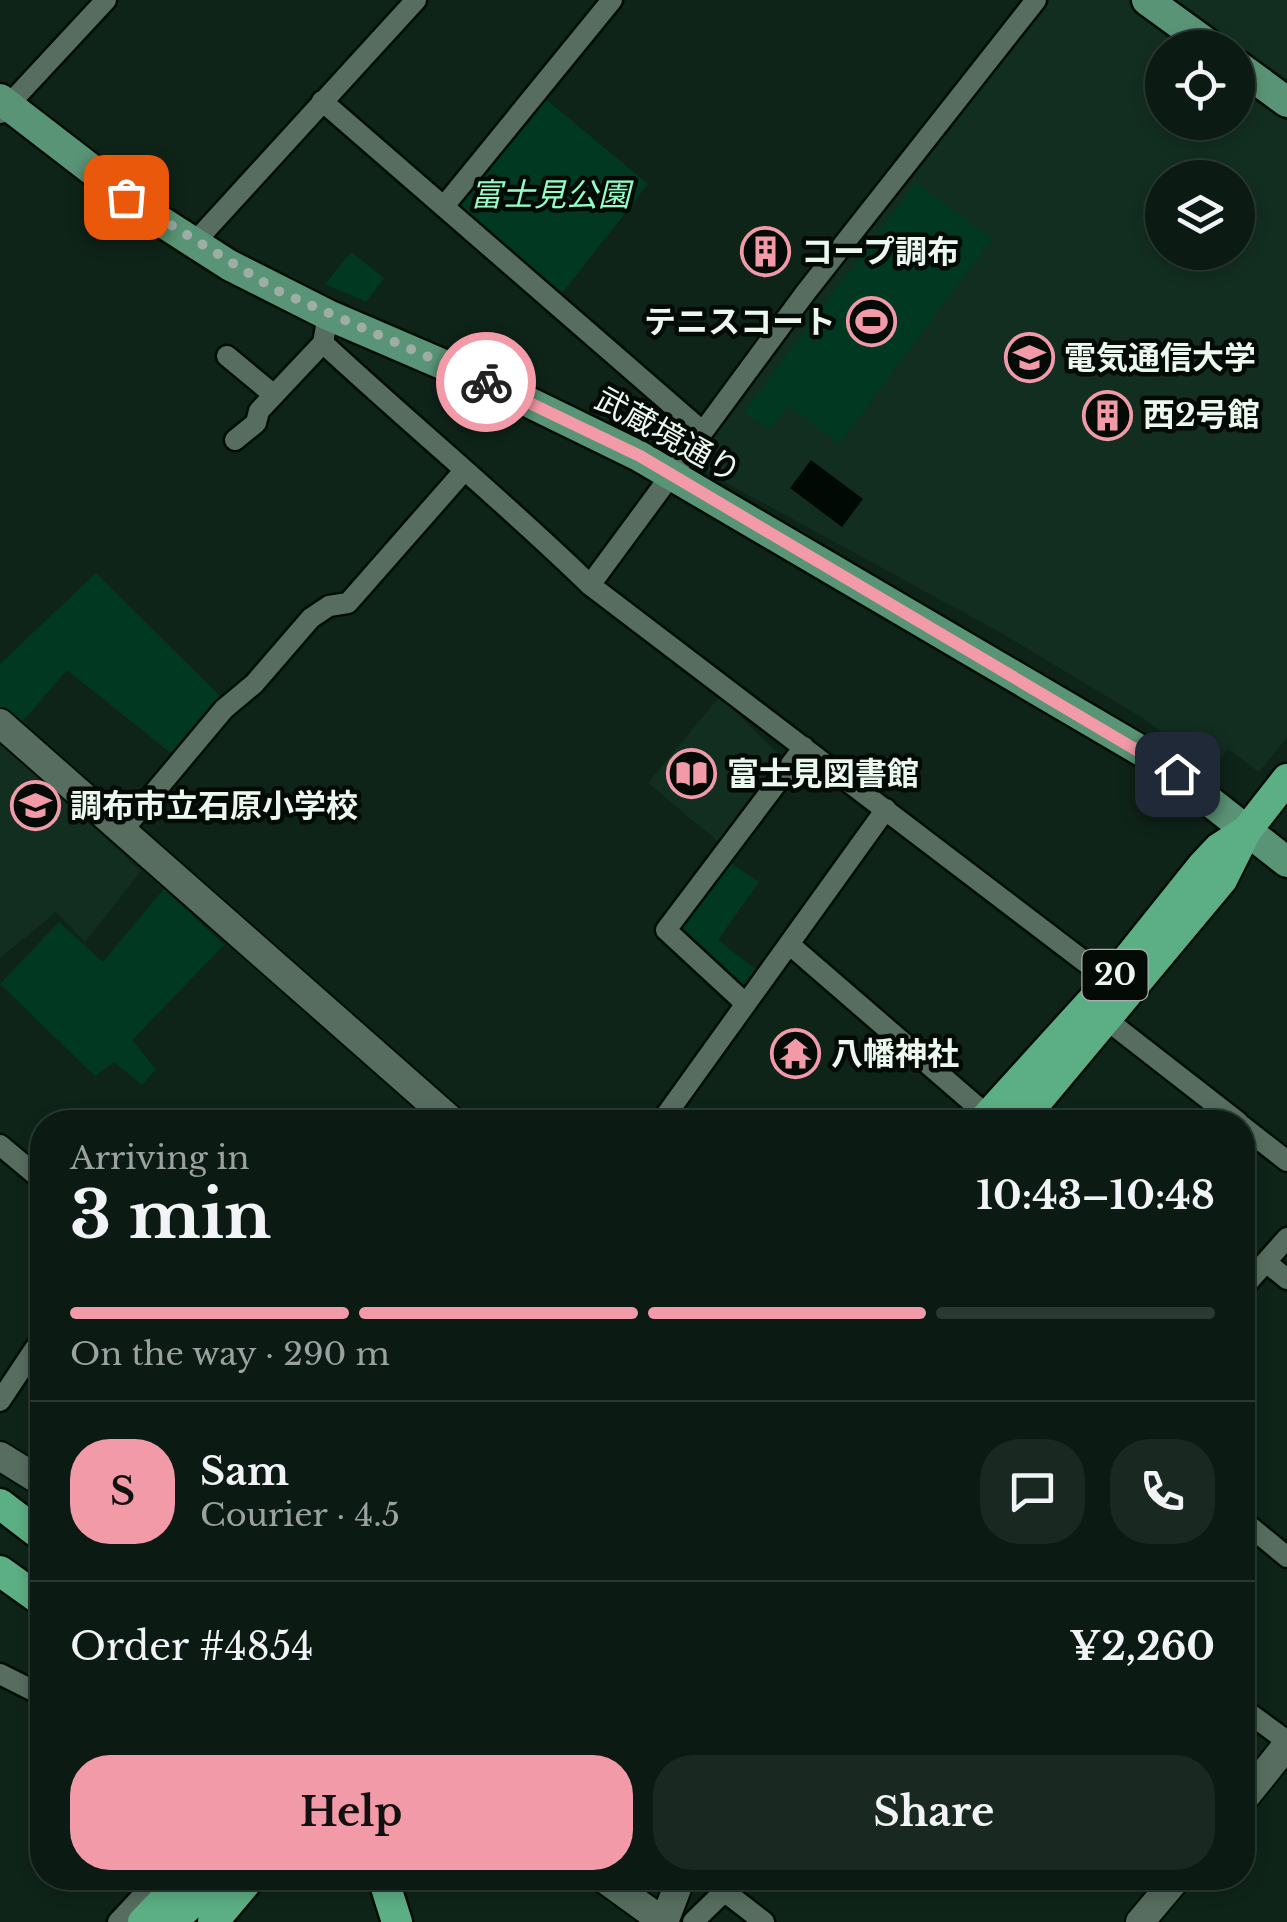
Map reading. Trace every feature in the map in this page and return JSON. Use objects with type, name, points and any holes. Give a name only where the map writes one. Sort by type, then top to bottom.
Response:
[{"type":"highway","name":"20","points":[[1030,1110],[1222,880],[1247,830],[1287,779]]},
{"type":"highway","name":"20","points":[[994,1110],[1110,981],[1218,848],[1247,830]]},
{"type":"highway","points":[[0,1504],[30,1527]]},
{"type":"highway","points":[[0,1521],[30,1540]]},
{"type":"highway","points":[[0,1572],[30,1593]]},
{"type":"highway","points":[[143,1922],[174,1890]]},
{"type":"highway","points":[[172,1922],[205,1890]]},
{"type":"highway","points":[[198,1922],[234,1890]]},
{"type":"highway","points":[[212,1922],[237,1890]]},
{"type":"highway","points":[[387,1890],[397,1922]]},
{"type":"highway","points":[[405,1890],[414,1922]]},
{"type":"main road","points":[[1147,0],[1188,30]]},
{"type":"main road","points":[[1255,78],[1287,102]]},
{"type":"main road","name":"武蔵境通り","points":[[3,106],[148,214],[326,329],[592,430],[672,474],[1156,760],[1287,862]]},
{"type":"street","points":[[3,106],[106,0]]},
{"type":"street","points":[[194,243],[416,0]]},
{"type":"street","points":[[445,205],[612,0]]},
{"type":"street","points":[[590,585],[806,292],[1036,0]]},
{"type":"street","points":[[322,100],[702,432]]},
{"type":"street","points":[[235,440],[256,423],[259,411],[326,329],[464,472],[539,533],[590,585],[1110,981]]},
{"type":"street","points":[[227,356],[274,395]]},
{"type":"street","points":[[122,831],[224,709],[254,684],[311,618],[329,606],[348,604],[464,472]]},
{"type":"street","points":[[0,723],[440,1110]]},
{"type":"street","points":[[746,1004],[666,930],[804,747]]},
{"type":"street","points":[[670,1110],[886,809]]},
{"type":"street","points":[[789,944],[974,1110]]},
{"type":"street","points":[[1107,1020],[1222,1110]]},
{"type":"street","points":[[1255,1136],[1287,1161]]},
{"type":"street","points":[[0,1145],[30,1170]]},
{"type":"street","points":[[1255,1274],[1287,1238]]},
{"type":"street","points":[[1266,1262],[1287,1279]]},
{"type":"street","points":[[0,1401],[30,1356]]},
{"type":"street","points":[[0,1456],[30,1475]]},
{"type":"street","points":[[1255,1531],[1287,1557]]},
{"type":"street","points":[[0,1674],[30,1689]]},
{"type":"street","points":[[1255,1718],[1287,1742],[1255,1784]]},
{"type":"street","points":[[118,1922],[147,1890]]},
{"type":"street","points":[[620,1890],[664,1922],[676,1890]]},
{"type":"street","points":[[693,1922],[725,1890]]},
{"type":"street","points":[[736,1890],[764,1922]]},
{"type":"street","points":[[1140,1922],[1167,1890]]},
{"type":"shaded area","name":"電気通信大学","points":[[1044,0],[1287,0],[1287,737],[1259,772],[1228,749],[1212,771],[1146,720],[1005,635],[690,463]]},
{"type":"shaded area","points":[[811,460],[863,499],[842,527],[790,488]]},
{"type":"shaded area","name":"富士見図書館","points":[[720,696],[782,758],[721,844],[648,783]]},
{"type":"shaded area","name":"調布市立石原小学校","points":[[0,740],[141,871],[85,942],[56,912],[0,958]]},
{"type":"green space","name":"富士見公園","points":[[542,96],[648,184],[559,297],[449,207]]},
{"type":"green space","name":"テニスコート","points":[[916,182],[992,239],[839,444],[788,405],[769,430],[744,412]]},
{"type":"green space","points":[[351,252],[384,278],[366,302],[325,284]]},
{"type":"green space","points":[[96,573],[222,698],[177,758],[67,670],[18,727],[0,714],[0,664]]},
{"type":"green space","points":[[727,861],[759,882],[718,940],[757,970],[742,994],[673,928]]},
{"type":"green space","points":[[164,889],[224,945],[132,1040],[156,1069],[142,1085],[114,1062],[95,1076],[0,984],[59,922],[103,962]]},
{"type":"way so far","points":[[126,197],[229,265],[276,290],[486,382]]},
{"type":"place","name":"コープ調布","points":[[766,252]]},
{"type":"place","name":"テニスコート","points":[[871,322]]},
{"type":"place","name":"電気通信大学","points":[[1029,358]]},
{"type":"place","name":"西2号館","points":[[1108,415]]},
{"type":"place","name":"富士見図書館","points":[[692,774]]},
{"type":"place","name":"調布市立石原小学校","points":[[35,806]]},
{"type":"place","name":"八幡神社","points":[[796,1054]]},
{"type":"route","points":[[486,382],[640,456],[1177,774]]}]
